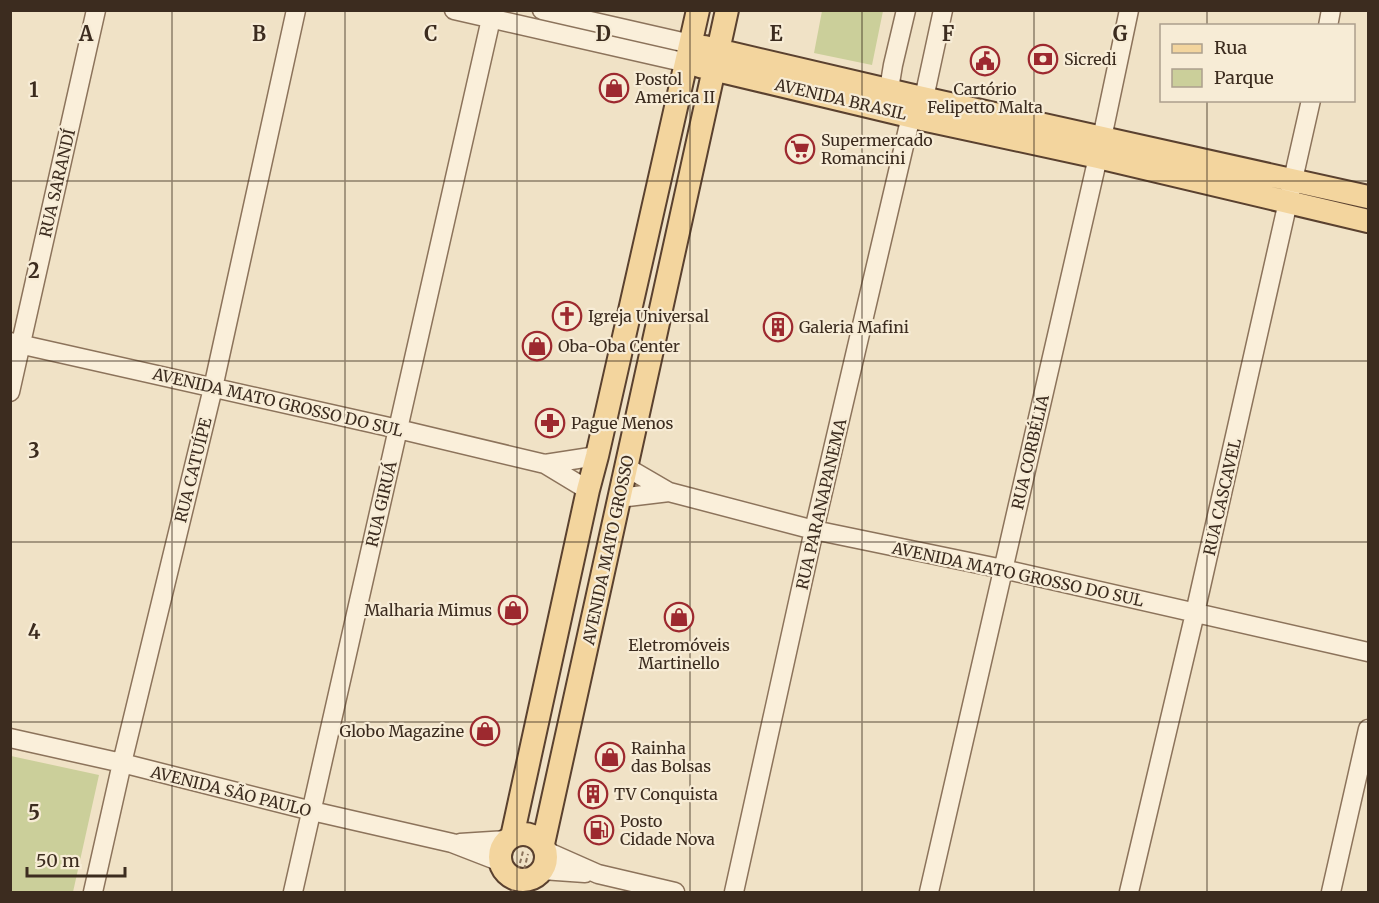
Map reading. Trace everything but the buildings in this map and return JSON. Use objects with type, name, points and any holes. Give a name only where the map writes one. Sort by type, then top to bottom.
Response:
[{"type":"main road","name":"AVENIDA MATO GROSSO","points":[[499,892],[506,852],[698,10]]},
{"type":"main road","name":"AVENIDA MATO GROSSO","points":[[540,867],[727,10]]},
{"type":"main road","name":"AVENIDA BRASIL","points":[[689,54],[1100,147],[1293,180],[1368,197]]},
{"type":"main road","name":"AVENIDA BRASIL","points":[[716,60],[890,89],[917,107]]},
{"type":"main road","name":"AVENIDA BRASIL","points":[[1100,147],[1288,202],[1368,221]]},
{"type":"main road","points":[[519,834],[538,839],[540,867],[531,879],[519,880],[508,874],[506,852],[519,834]]},
{"type":"street","name":"RUA SARANDÍ","points":[[10,392],[16,343],[96,10]]},
{"type":"street","name":"RUA CATUÍPE","points":[[93,892],[213,388],[296,10]]},
{"type":"street","name":"AVENIDA BRASIL","points":[[454,10],[492,15],[689,54]]},
{"type":"street","points":[[890,89],[893,65],[906,10]]},
{"type":"street","name":"RUA PARANAPANEMA","points":[[734,892],[903,142],[917,107],[943,10]]},
{"type":"street","name":"RUA CORBÉLIA","points":[[929,892],[1100,147],[1129,10]]},
{"type":"street","name":"AVENIDA BRASIL","points":[[544,11],[603,17],[689,54]]},
{"type":"street","name":"RUA GIRUÁ","points":[[292,892],[492,15]]},
{"type":"street","name":"RUA CASCAVEL","points":[[1129,892],[1195,613],[1311,102]]},
{"type":"street","name":"AVENIDA MATO GROSSO DO SUL","points":[[16,343],[546,464]]},
{"type":"street","points":[[546,464],[597,456]]},
{"type":"street","points":[[546,464],[588,490]]},
{"type":"street","points":[[626,467],[669,492]]},
{"type":"street","name":"AVENIDA MATO GROSSO DO SUL","points":[[669,492],[814,530],[1003,569],[1368,652]]},
{"type":"street","points":[[619,498],[669,492]]},
{"type":"street","points":[[1331,892],[1368,729]]},
{"type":"street","name":"AVENIDA SÃO PAULO","points":[[10,738],[122,763],[312,811],[452,843],[506,852]]},
{"type":"street","points":[[540,867],[598,874],[675,892]]},
{"type":"green space","points":[[822,11],[883,11],[872,65],[814,53]]},
{"type":"green space","points":[[11,756],[99,775],[73,892],[11,892]]},
{"type":"place","name":"Sicredi","points":[[1043,59]]},
{"type":"place","name":"Cartório Felipetto Malta","points":[[985,61]]},
{"type":"place","name":"Postol America II","points":[[614,88]]},
{"type":"place","name":"Supermercado Romancini","points":[[800,149]]},
{"type":"place","name":"Igreja Universal","points":[[567,316]]},
{"type":"place","name":"Galeria Mafini","points":[[778,327]]},
{"type":"place","name":"Oba-Oba Center","points":[[537,346]]},
{"type":"place","name":"Pague Menos","points":[[550,423]]},
{"type":"place","name":"Malharia Mimus","points":[[513,610]]},
{"type":"place","name":"Eletromóveis Martinello","points":[[679,617]]},
{"type":"place","name":"Globo Magazine","points":[[485,731]]},
{"type":"place","name":"Rainha das Bolsas","points":[[610,757]]},
{"type":"place","name":"TV Conquista","points":[[593,794]]},
{"type":"place","name":"Posto Cidade Nova","points":[[599,830]]}]
